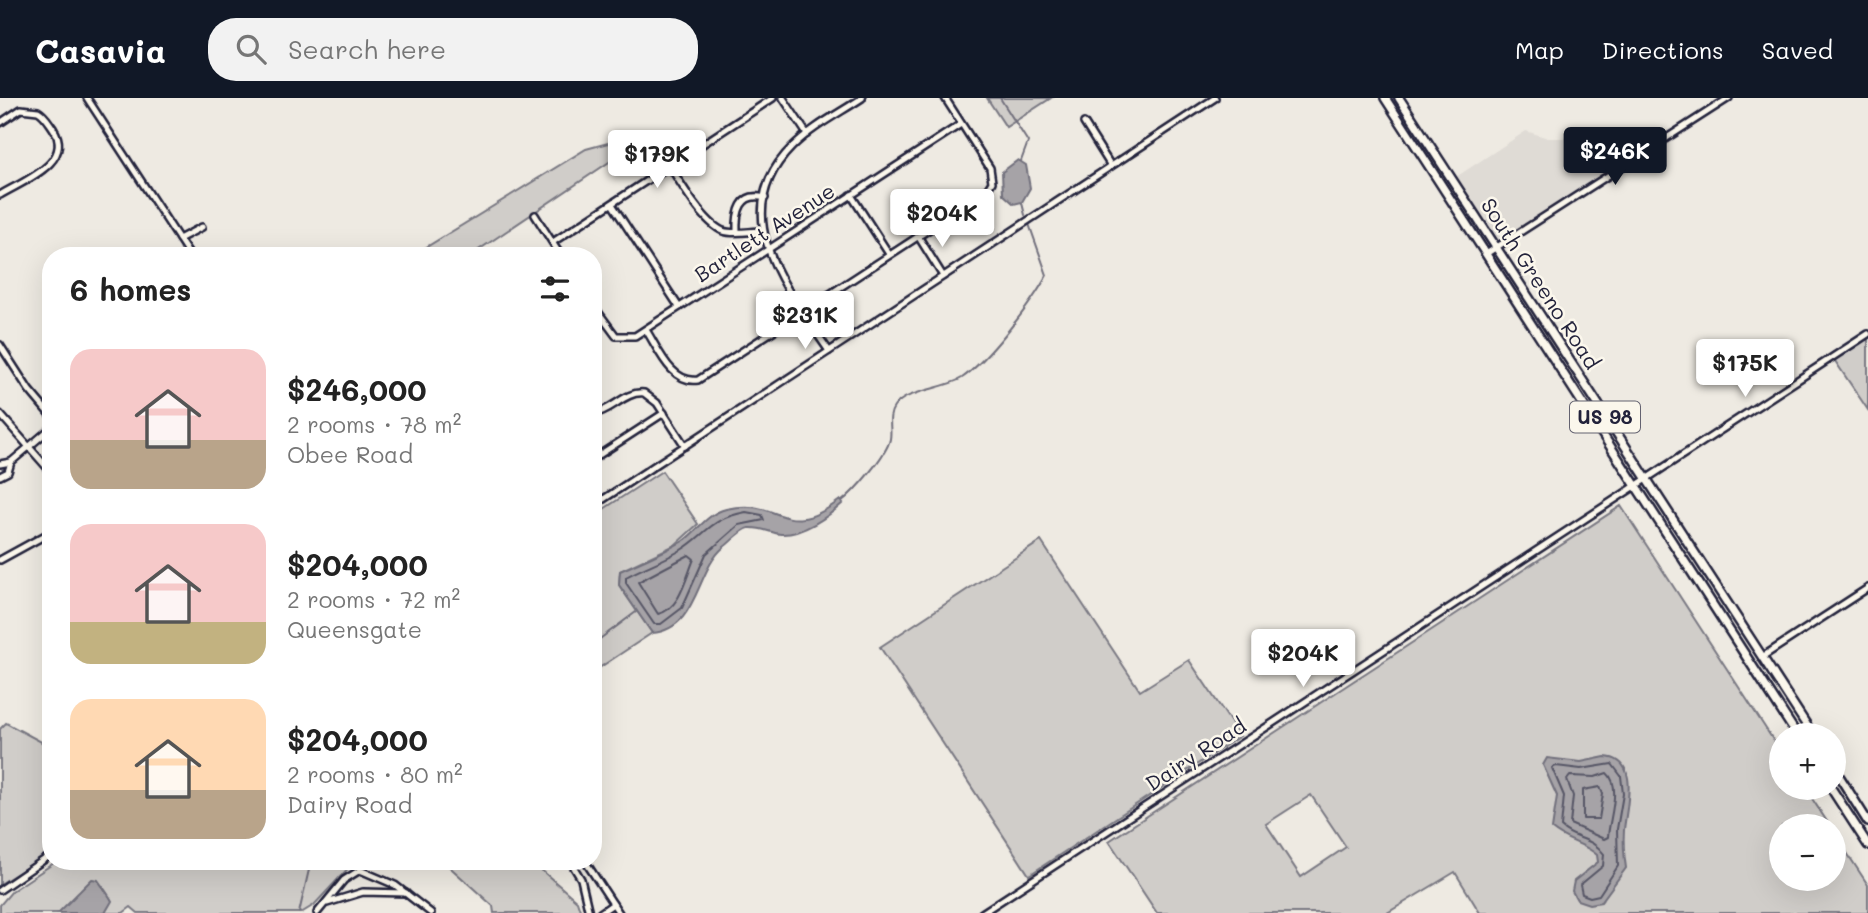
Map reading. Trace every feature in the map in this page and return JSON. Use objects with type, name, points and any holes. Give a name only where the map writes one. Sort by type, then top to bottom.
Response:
[{"type":"main road","name":"South Greeno Road","points":[[1385,98],[1788,722]]},
{"type":"main road","name":"South Greeno Road","points":[[1399,98],[1806,723]]},
{"type":"main road","points":[[1846,787],[1868,822]]},
{"type":"main road","points":[[1838,800],[1868,845]]},
{"type":"street","points":[[87,98],[184,247]]},
{"type":"street","points":[[553,243],[773,98]]},
{"type":"street","points":[[783,98],[807,134]]},
{"type":"street","points":[[646,330],[676,374],[691,381],[704,376],[985,193],[990,185],[990,168],[945,98]]},
{"type":"street","points":[[602,500],[1215,98]]},
{"type":"street","points":[[1486,254],[1729,98]]},
{"type":"street","points":[[829,351],[778,274],[762,231],[765,198],[776,170],[790,149],[857,99]]},
{"type":"street","points":[[0,123],[21,109],[38,111],[57,135],[60,146],[54,160],[0,195]]},
{"type":"street","points":[[1084,123],[1111,166]]},
{"type":"street","name":"Bartlett Avenue","points":[[602,317],[616,336],[630,338],[646,330],[961,124]]},
{"type":"street","points":[[652,138],[704,217],[726,232],[762,231]]},
{"type":"street","points":[[851,195],[889,254]]},
{"type":"street","points":[[737,232],[736,216],[743,202],[752,196],[765,198]]},
{"type":"street","points":[[612,204],[679,307]]},
{"type":"street","points":[[535,215],[555,247]]},
{"type":"street","points":[[179,240],[202,227]]},
{"type":"street","points":[[918,236],[943,276]]},
{"type":"street","name":"Dairy Road","points":[[982,913],[1868,334]]},
{"type":"street","points":[[0,345],[42,405]]},
{"type":"street","points":[[602,410],[641,392],[653,398],[685,446]]},
{"type":"street","points":[[602,453],[663,413]]},
{"type":"street","points":[[0,414],[42,461]]},
{"type":"street","points":[[0,464],[11,462],[42,435]]},
{"type":"street","points":[[0,476],[8,472],[11,462]]},
{"type":"street","points":[[0,560],[42,537]]},
{"type":"street","points":[[1762,657],[1868,588]]},
{"type":"street","points":[[1788,722],[1801,715]]},
{"type":"street","points":[[0,890],[42,861]]},
{"type":"street","points":[[317,913],[344,880],[360,870],[372,873],[408,893],[431,913]]},
{"type":"street","points":[[576,870],[581,879],[589,913]]},
{"type":"street","points":[[591,870],[619,913]]},
{"type":"street","points":[[324,905],[363,892],[408,893]]},
{"type":"street","points":[[600,913],[613,904]]},
{"type":"shaded area","points":[[987,98],[1051,98],[1006,127]]},
{"type":"shaded area","points":[[1526,131],[1548,138],[1565,138],[1618,174],[1501,249],[1456,177]]},
{"type":"shaded area","points":[[608,143],[630,148],[483,247],[427,247],[586,149]]},
{"type":"shaded area","points":[[1868,331],[1868,410],[1831,355]]},
{"type":"shaded area","points":[[662,471],[698,524],[675,545],[620,571],[619,585],[652,633],[602,666],[602,510]]},
{"type":"shaded area","points":[[1621,506],[1769,734],[1769,800],[1813,800],[1822,814],[1769,814],[1769,891],[1846,891],[1846,851],[1868,885],[1868,913],[1480,913],[1455,872],[1387,913],[1157,913],[1109,841]],"holes":[[[1311,795],[1346,847],[1301,877],[1266,824]]]},
{"type":"shaded area","points":[[1041,541],[1140,691],[1189,660],[1240,736],[1029,875],[880,647]]},
{"type":"shaded area","points":[[6,723],[42,742],[42,858],[0,884],[0,729]]},
{"type":"shaded area","points":[[44,870],[347,870],[314,905],[301,913],[138,913],[131,907],[123,913],[0,913],[0,905],[12,891]]},
{"type":"shaded area","points":[[453,870],[541,870],[577,901],[581,913],[494,913],[493,906]]},
{"type":"water","points":[[1018,160],[1026,165],[1030,188],[1022,202],[1014,204],[1003,194],[1002,172]]},
{"type":"water","points":[[840,500],[843,503],[830,514],[797,532],[781,534],[753,528],[743,531],[715,557],[688,610],[679,621],[667,629],[652,633],[619,585],[620,571],[683,541],[719,511],[744,507],[759,508],[782,516],[806,518]]},
{"type":"water","points":[[1605,757],[1616,760],[1627,775],[1629,786],[1624,830],[1626,868],[1601,902],[1589,904],[1577,900],[1572,891],[1574,881],[1598,862],[1597,855],[1552,829],[1557,796],[1543,765],[1547,758],[1581,762]]},
{"type":"water","points":[[92,879],[98,880],[112,901],[105,913],[58,913]]},
{"type":"waterway","points":[[1000,98],[1028,142],[1021,161]]},
{"type":"waterway","points":[[1022,203],[1025,215]]},
{"type":"waterway","points":[[841,502],[869,473],[888,446],[891,415],[899,401],[962,378],[996,345],[1031,300],[1047,275],[1029,224]]},
{"type":"waterway","points":[[602,637],[636,612]]},
{"type":"waterway","points":[[299,913],[309,870]]}]
